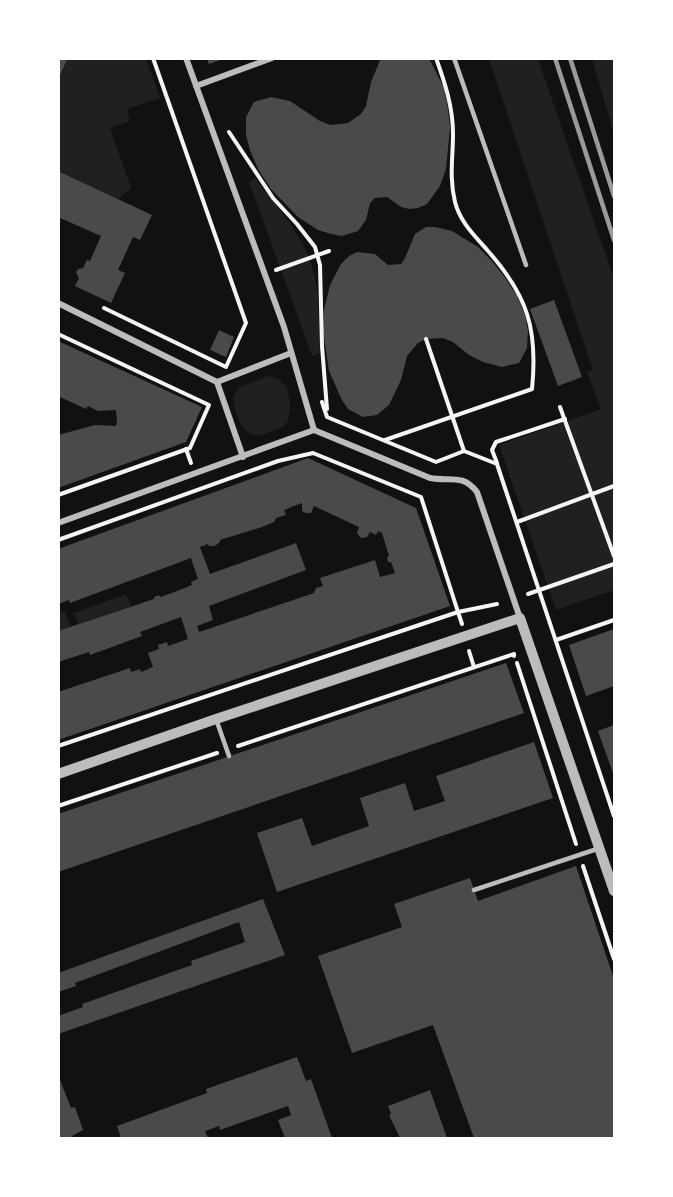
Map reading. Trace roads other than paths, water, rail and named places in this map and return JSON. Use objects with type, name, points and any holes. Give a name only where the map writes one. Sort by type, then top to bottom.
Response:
[{"type":"street","points":[[186,58],[284,327],[315,430]]},
{"type":"street","points":[[196,86],[272,58]]},
{"type":"street","points":[[58,303],[217,382],[243,457]]},
{"type":"street","points":[[217,382],[291,353]]},
{"type":"street","points":[[58,523],[315,430],[429,478],[458,479],[470,484],[477,492],[615,891]]},
{"type":"street","points":[[58,774],[216,718],[520,618]]},
{"type":"lane","points":[[454,58],[526,265]]},
{"type":"lane","points":[[216,718],[229,756]]},
{"type":"lane","points":[[474,890],[600,848]]},
{"type":"railway","points":[[555,58],[614,240]]},
{"type":"railway","points":[[570,58],[614,196]]}]
